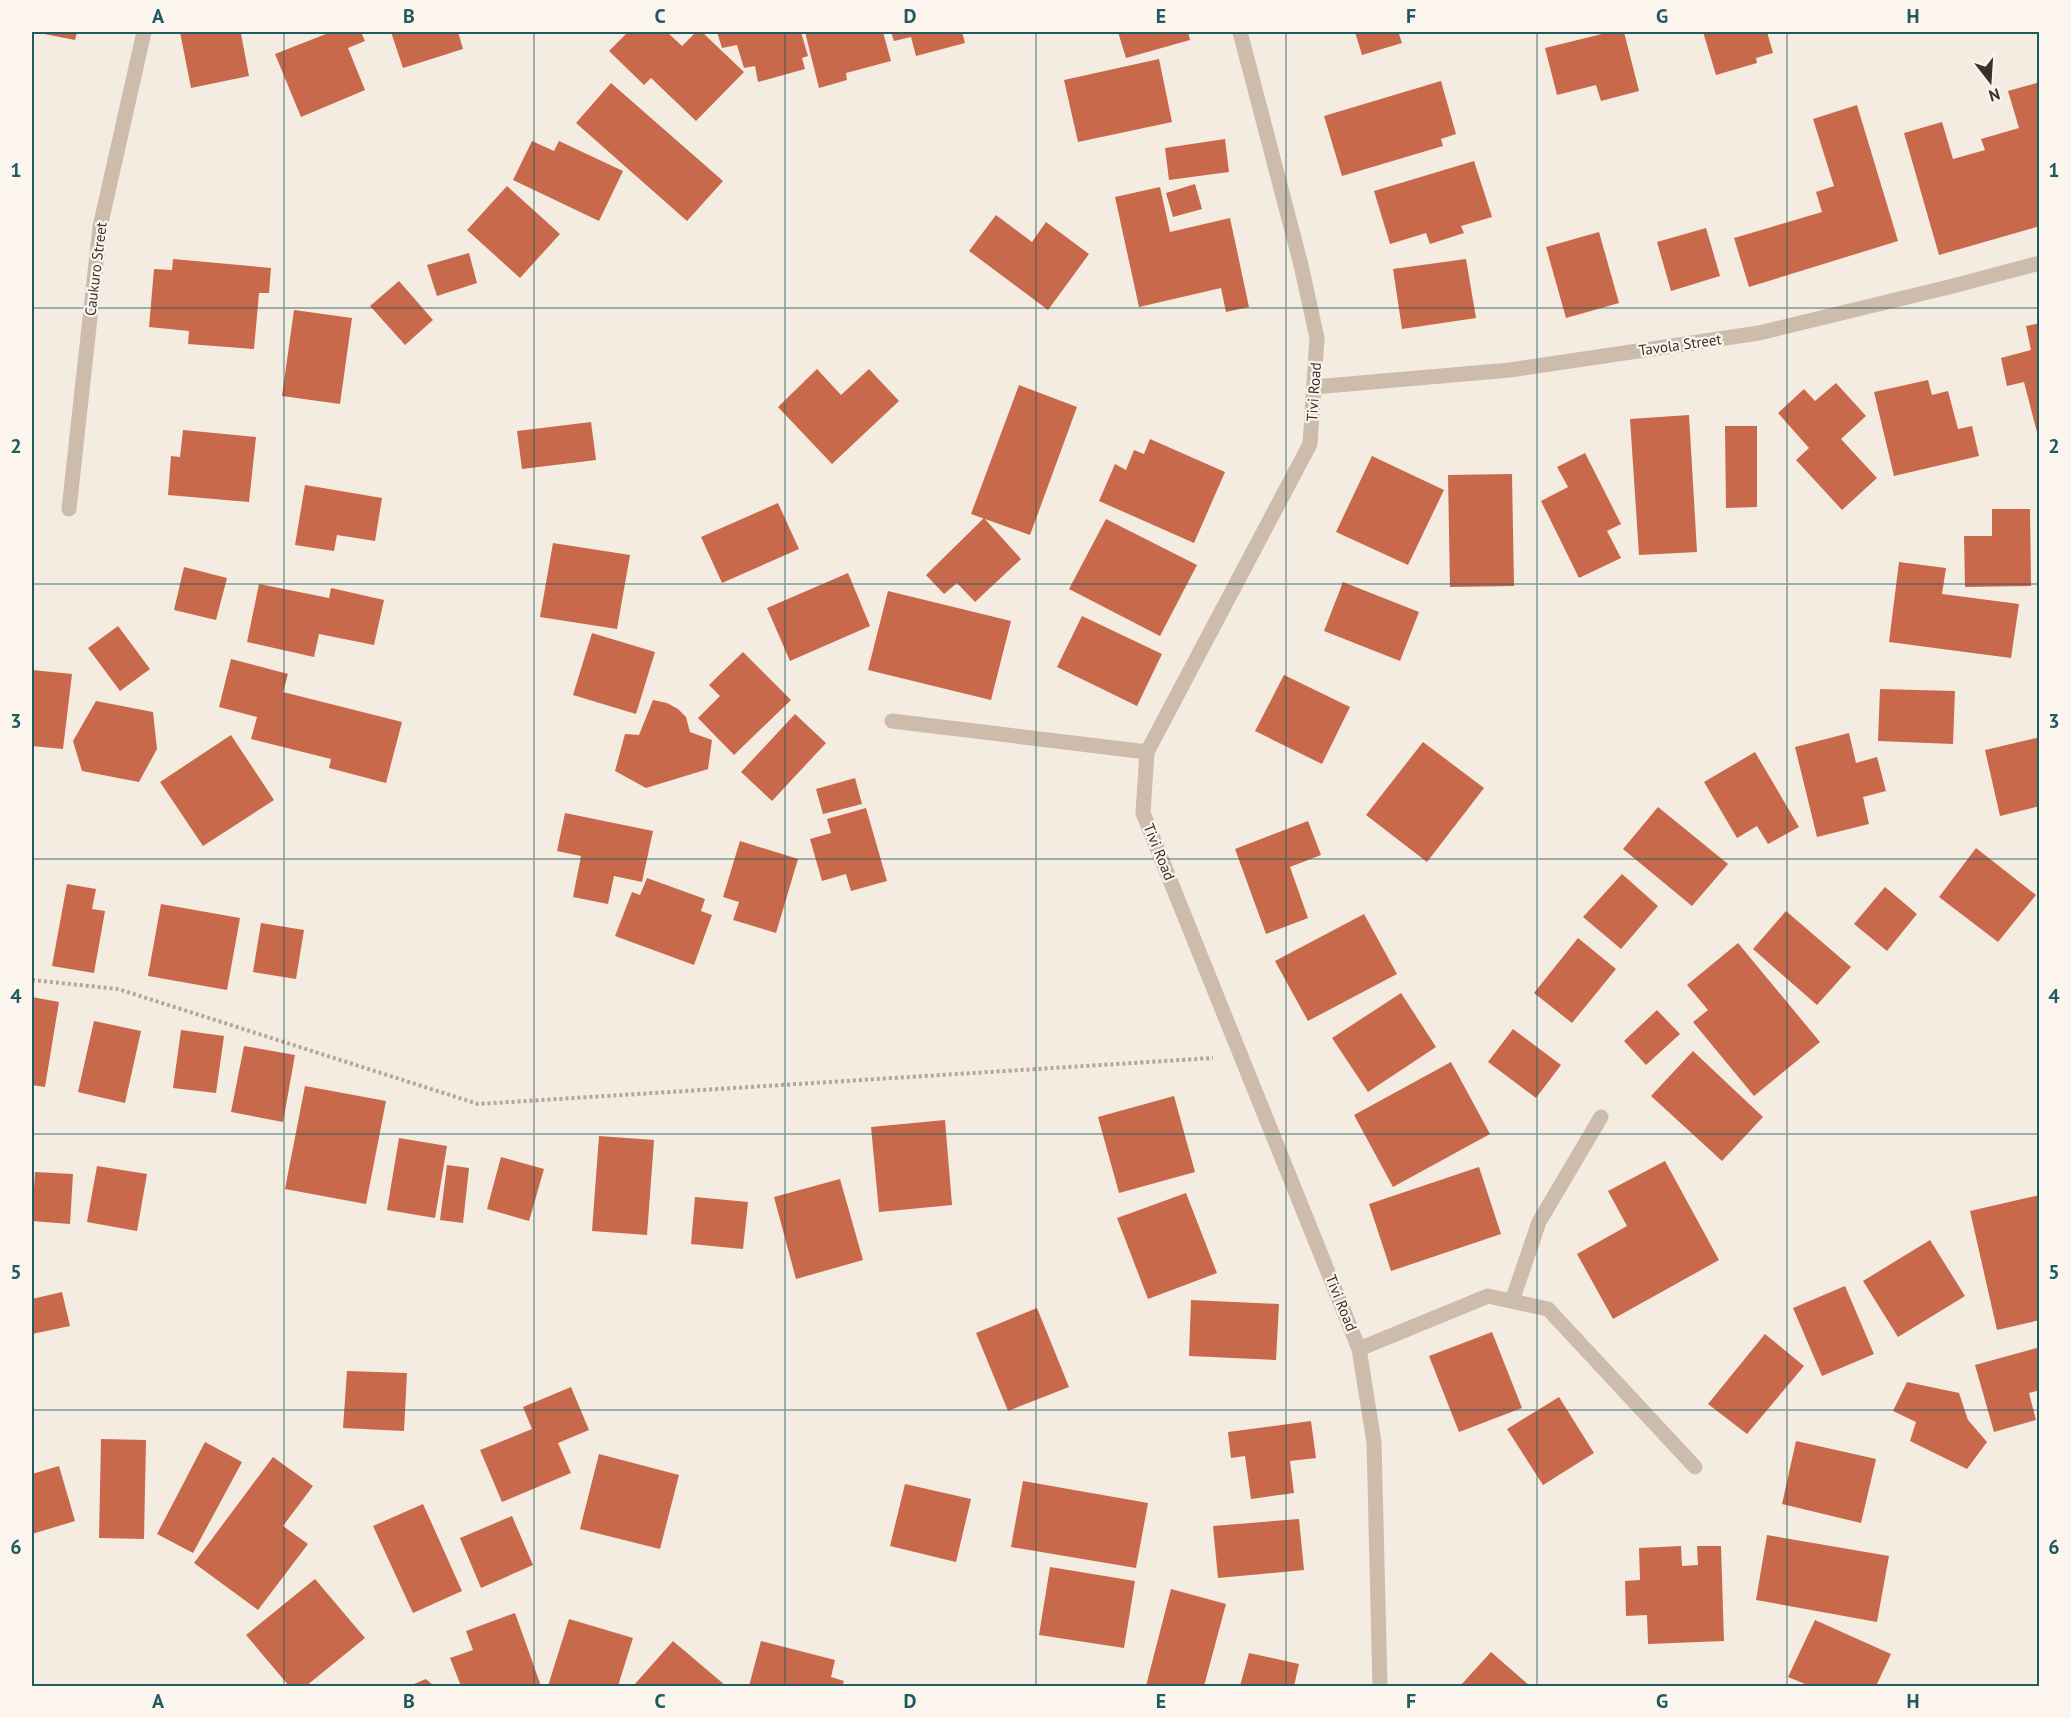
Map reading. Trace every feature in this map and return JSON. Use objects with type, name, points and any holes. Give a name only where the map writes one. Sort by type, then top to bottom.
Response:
[{"type":"street","name":"Caukuro Street","points":[[69,509],[100,227],[144,32]]},
{"type":"street","name":"Tivi Road","points":[[1240,32],[1301,265],[1317,339],[1311,444],[1147,752],[1143,813],[1359,1350],[1374,1442],[1380,1686]]},
{"type":"street","name":"Tavola Street","points":[[1314,387],[1510,370],[1759,333],[2040,263]]},
{"type":"street","points":[[892,721],[1147,752]]},
{"type":"street","points":[[1512,1301],[1539,1222],[1601,1117]]},
{"type":"street","points":[[1359,1350],[1488,1296],[1548,1309],[1695,1467]]},
{"type":"path","points":[[32,980],[118,989],[478,1104],[1241,1056]]},
{"type":"building","points":[[34,32],[77,32],[75,40]]},
{"type":"building","points":[[180,32],[247,32],[241,34],[249,76],[191,88]]},
{"type":"building","points":[[331,32],[361,32],[365,41],[348,48],[365,90],[301,117],[275,54]]},
{"type":"building","points":[[391,32],[458,32],[463,49],[403,68]]},
{"type":"building","points":[[628,32],[667,32],[682,46],[696,32],[702,32],[744,72],[696,121],[651,78],[644,85],[609,51]]},
{"type":"building","points":[[717,32],[801,32],[808,56],[802,58],[805,69],[758,82],[755,66],[744,68],[737,45],[722,48]]},
{"type":"building","points":[[805,32],[883,32],[891,61],[846,73],[847,80],[819,88]]},
{"type":"building","points":[[891,32],[962,32],[965,43],[916,56],[911,37],[894,41]]},
{"type":"building","points":[[1118,32],[1188,32],[1190,40],[1126,58]]},
{"type":"building","points":[[1355,32],[1405,32],[1399,34],[1402,43],[1362,55]]},
{"type":"building","points":[[1610,32],[1624,32],[1639,91],[1601,101],[1596,85],[1557,95],[1545,48]]},
{"type":"building","points":[[1703,32],[1767,32],[1773,53],[1756,58],[1757,63],[1716,75]]},
{"type":"building","points":[[1159,59],[1172,122],[1078,142],[1064,80]]},
{"type":"building","points":[[1441,81],[1456,134],[1441,139],[1443,146],[1342,176],[1324,116]]},
{"type":"building","points":[[2040,82],[2040,226],[1939,255],[1904,133],[1942,122],[1953,159],[1985,150],[1981,139],[2019,128],[2008,91]]},
{"type":"building","points":[[611,83],[723,181],[687,221],[576,123]]},
{"type":"building","points":[[1857,105],[1898,241],[1749,287],[1734,238],[1822,212],[1816,192],[1834,186],[1813,119]]},
{"type":"building","points":[[1225,139],[1229,172],[1169,180],[1165,148]]},
{"type":"building","points":[[532,141],[554,151],[559,141],[623,171],[599,221],[513,180]]},
{"type":"building","points":[[1474,161],[1492,217],[1461,226],[1464,233],[1430,244],[1426,233],[1390,244],[1374,191]]},
{"type":"building","points":[[1195,184],[1202,209],[1173,217],[1166,193]]},
{"type":"building","points":[[507,186],[560,234],[520,278],[467,230]]},
{"type":"building","points":[[1160,187],[1170,232],[1230,218],[1249,307],[1226,312],[1221,288],[1139,307],[1115,197]]},
{"type":"building","points":[[996,215],[1032,242],[1046,222],[1089,254],[1048,310],[969,251]]},
{"type":"building","points":[[1706,228],[1720,276],[1671,291],[1657,242]]},
{"type":"building","points":[[1599,232],[1619,303],[1566,318],[1546,247]]},
{"type":"building","points":[[469,253],[477,283],[437,296],[427,265]]},
{"type":"building","points":[[173,259],[271,268],[269,293],[259,293],[254,349],[188,344],[189,331],[149,327],[154,269],[172,270]]},
{"type":"building","points":[[1466,259],[1476,318],[1402,329],[1393,269]]},
{"type":"building","points":[[399,281],[433,320],[405,345],[370,306]]},
{"type":"building","points":[[294,310],[352,318],[340,404],[282,396]]},
{"type":"building","points":[[2040,323],[2039,440],[2024,382],[2007,386],[2001,358],[2031,350],[2026,326]]},
{"type":"building","points":[[817,369],[841,395],[869,369],[899,401],[832,464],[778,407]]},
{"type":"building","points":[[1928,380],[1932,395],[1948,391],[1958,429],[1972,426],[1979,456],[1894,476],[1874,392]]},
{"type":"building","points":[[1836,383],[1866,416],[1841,439],[1877,478],[1842,510],[1796,460],[1809,448],[1778,413],[1804,389],[1815,401]]},
{"type":"building","points":[[1019,385],[1077,407],[1030,535],[971,514]]},
{"type":"building","points":[[1689,415],[1697,552],[1639,555],[1630,419]]},
{"type":"building","points":[[591,422],[596,460],[522,469],[517,431]]},
{"type":"building","points":[[1725,426],[1757,426],[1757,507],[1726,508]]},
{"type":"building","points":[[183,430],[256,437],[249,502],[168,495],[171,456],[180,457]]},
{"type":"building","points":[[1150,439],[1225,472],[1194,543],[1099,501],[1115,464],[1126,470],[1134,450],[1144,454]]},
{"type":"building","points":[[1585,453],[1621,524],[1607,531],[1621,558],[1579,578],[1541,501],[1568,487],[1557,467]]},
{"type":"building","points":[[1372,456],[1444,490],[1408,565],[1336,532]]},
{"type":"building","points":[[1512,474],[1514,586],[1450,587],[1448,475]]},
{"type":"building","points":[[305,485],[382,498],[375,541],[337,535],[334,551],[295,545]]},
{"type":"building","points":[[778,503],[799,549],[722,583],[701,537]]},
{"type":"building","points":[[1992,509],[2030,509],[2031,586],[1965,587],[1964,536],[1992,536]]},
{"type":"building","points":[[984,518],[1021,559],[975,602],[957,583],[944,594],[926,575]]},
{"type":"building","points":[[1106,519],[1197,565],[1160,636],[1069,589]]},
{"type":"building","points":[[553,543],[630,555],[617,629],[540,617]]},
{"type":"building","points":[[1899,562],[1946,568],[1942,594],[2019,604],[2011,658],[1889,642]]},
{"type":"building","points":[[184,567],[227,578],[216,620],[174,610]]},
{"type":"building","points":[[848,573],[870,626],[790,661],[767,608]]},
{"type":"building","points":[[1343,582],[1419,612],[1400,661],[1324,631]]},
{"type":"building","points":[[259,584],[329,598],[331,588],[384,600],[374,645],[319,634],[314,657],[247,642]]},
{"type":"building","points":[[888,591],[1011,621],[991,700],[868,670]]},
{"type":"building","points":[[1082,616],[1162,654],[1137,706],[1057,667]]},
{"type":"building","points":[[118,626],[150,669],[120,691],[88,648]]},
{"type":"building","points":[[592,633],[655,652],[636,714],[573,695]]},
{"type":"building","points":[[743,652],[791,700],[734,755],[698,718],[720,696],[709,685]]},
{"type":"building","points":[[231,659],[288,674],[283,692],[402,722],[386,783],[329,768],[331,759],[251,739],[257,717],[219,707]]},
{"type":"building","points":[[32,670],[72,674],[63,749],[32,746]]},
{"type":"building","points":[[1284,675],[1350,707],[1322,764],[1255,731]]},
{"type":"building","points":[[1880,689],[1955,691],[1953,744],[1878,741]]},
{"type":"building","points":[[653,700],[667,703],[678,709],[686,717],[690,732],[712,740],[708,769],[646,788],[615,771],[625,734],[639,735]]},
{"type":"building","points":[[96,701],[153,712],[157,749],[139,782],[82,771],[73,741]]},
{"type":"building","points":[[795,714],[826,743],[772,801],[741,772]]},
{"type":"building","points":[[1849,733],[1856,763],[1877,757],[1886,791],[1863,797],[1869,824],[1817,837],[1795,747]]},
{"type":"building","points":[[231,735],[274,800],[203,846],[160,782]]},
{"type":"building","points":[[2040,737],[2040,806],[2000,816],[1985,750]]},
{"type":"building","points":[[1423,742],[1484,788],[1427,862],[1366,815]]},
{"type":"building","points":[[1755,752],[1799,827],[1768,844],[1757,826],[1737,838],[1704,782]]},
{"type":"building","points":[[855,778],[862,804],[823,814],[816,789]]},
{"type":"building","points":[[1658,807],[1728,864],[1692,906],[1623,849]]},
{"type":"building","points":[[866,808],[887,881],[851,891],[846,874],[822,881],[810,839],[831,833],[827,819]]},
{"type":"building","points":[[565,813],[653,831],[642,882],[614,876],[608,904],[573,897],[581,856],[557,851]]},
{"type":"building","points":[[1308,821],[1321,855],[1290,867],[1308,918],[1266,934],[1235,849]]},
{"type":"building","points":[[740,841],[798,859],[776,933],[733,920],[739,902],[723,897]]},
{"type":"building","points":[[1976,848],[2036,895],[1998,942],[1939,897]]},
{"type":"building","points":[[1622,874],[1658,906],[1621,949],[1583,917]]},
{"type":"building","points":[[647,878],[705,899],[701,911],[712,915],[694,965],[615,936],[632,892],[640,895]]},
{"type":"building","points":[[67,884],[96,889],[92,909],[105,911],[94,973],[52,966]]},
{"type":"building","points":[[1885,887],[1917,914],[1887,951],[1854,924]]},
{"type":"building","points":[[161,904],[240,918],[227,990],[148,976]]},
{"type":"building","points":[[1786,911],[1851,967],[1817,1005],[1753,949]]},
{"type":"building","points":[[1364,914],[1397,974],[1308,1021],[1275,961]]},
{"type":"building","points":[[261,923],[304,930],[296,979],[253,972]]},
{"type":"building","points":[[1578,938],[1616,969],[1572,1023],[1534,993]]},
{"type":"building","points":[[1738,943],[1820,1042],[1754,1096],[1693,1022],[1708,1010],[1687,985]]},
{"type":"building","points":[[1401,993],[1436,1047],[1368,1092],[1332,1038]]},
{"type":"building","points":[[32,997],[59,1002],[45,1087],[32,1085]]},
{"type":"building","points":[[1657,1010],[1680,1034],[1646,1065],[1624,1041]]},
{"type":"building","points":[[94,1021],[141,1031],[125,1103],[78,1092]]},
{"type":"building","points":[[1513,1029],[1561,1065],[1536,1098],[1488,1062]]},
{"type":"building","points":[[181,1030],[224,1036],[216,1093],[173,1088]]},
{"type":"building","points":[[244,1046],[295,1055],[283,1122],[231,1112]]},
{"type":"building","points":[[1693,1051],[1763,1117],[1722,1161],[1651,1096]]},
{"type":"building","points":[[1451,1062],[1490,1134],[1393,1187],[1354,1115]]},
{"type":"building","points":[[305,1086],[386,1101],[366,1204],[285,1189]]},
{"type":"building","points":[[1174,1096],[1195,1172],[1119,1193],[1098,1117]]},
{"type":"building","points":[[945,1120],[952,1205],[879,1212],[871,1127]]},
{"type":"building","points":[[599,1136],[654,1140],[647,1235],[592,1231]]},
{"type":"building","points":[[399,1138],[447,1146],[435,1218],[387,1210]]},
{"type":"building","points":[[501,1157],[544,1169],[529,1221],[487,1209]]},
{"type":"building","points":[[1665,1161],[1719,1260],[1613,1319],[1577,1254],[1627,1226],[1608,1191]]},
{"type":"building","points":[[447,1165],[469,1168],[463,1223],[440,1220]]},
{"type":"building","points":[[97,1166],[147,1174],[137,1231],[87,1222]]},
{"type":"building","points":[[1479,1167],[1501,1234],[1391,1271],[1369,1204]]},
{"type":"building","points":[[35,1172],[73,1174],[70,1224],[32,1221]]},
{"type":"building","points":[[840,1179],[863,1260],[796,1279],[774,1197]]},
{"type":"building","points":[[1186,1193],[1217,1273],[1148,1299],[1117,1218]]},
{"type":"building","points":[[2040,1195],[2040,1320],[1997,1330],[1970,1211]]},
{"type":"building","points":[[695,1197],[748,1202],[743,1249],[691,1244]]},
{"type":"building","points":[[1930,1240],[1965,1296],[1898,1337],[1863,1281]]},
{"type":"building","points":[[1845,1286],[1874,1354],[1822,1376],[1793,1308]]},
{"type":"building","points":[[62,1292],[70,1326],[32,1334],[32,1299]]},
{"type":"building","points":[[1191,1300],[1279,1304],[1276,1360],[1189,1356]]},
{"type":"building","points":[[1037,1308],[1069,1387],[1008,1411],[976,1333]]},
{"type":"building","points":[[1492,1332],[1522,1408],[1459,1432],[1429,1356]]},
{"type":"building","points":[[1765,1334],[1804,1366],[1747,1434],[1708,1404]]},
{"type":"building","points":[[2040,1347],[2040,1390],[2029,1393],[2036,1420],[1994,1432],[1975,1365]]},
{"type":"building","points":[[347,1371],[407,1373],[404,1431],[343,1428]]},
{"type":"building","points":[[1907,1382],[1959,1393],[1968,1420],[1987,1442],[1967,1469],[1910,1441],[1916,1422],[1893,1411]]},
{"type":"building","points":[[571,1387],[589,1430],[558,1443],[571,1473],[502,1502],[480,1450],[532,1429],[523,1407]]},
{"type":"building","points":[[1559,1397],[1594,1453],[1543,1485],[1507,1429]]},
{"type":"building","points":[[1311,1421],[1316,1458],[1290,1461],[1294,1493],[1251,1499],[1245,1456],[1231,1458],[1228,1432]]},
{"type":"building","points":[[101,1439],[146,1440],[144,1539],[99,1538]]},
{"type":"building","points":[[1796,1441],[1876,1459],[1861,1523],[1782,1504]]},
{"type":"building","points":[[205,1442],[242,1462],[193,1553],[157,1534]]},
{"type":"building","points":[[599,1454],[679,1475],[660,1549],[580,1529]]},
{"type":"building","points":[[273,1457],[313,1486],[283,1526],[308,1544],[258,1610],[194,1563]]},
{"type":"building","points":[[59,1466],[75,1521],[32,1534],[32,1474]]},
{"type":"building","points":[[1023,1481],[1148,1503],[1136,1568],[1011,1547]]},
{"type":"building","points":[[905,1484],[971,1499],[956,1562],[890,1546]]},
{"type":"building","points":[[423,1504],[462,1591],[413,1613],[373,1526]]},
{"type":"building","points":[[512,1516],[533,1565],[481,1588],[460,1538]]},
{"type":"building","points":[[1299,1519],[1304,1570],[1218,1578],[1213,1526]]},
{"type":"building","points":[[1767,1535],[1889,1556],[1877,1622],[1756,1600]]},
{"type":"building","points":[[1681,1546],[1682,1566],[1698,1565],[1697,1546],[1721,1546],[1724,1641],[1648,1644],[1647,1615],[1626,1616],[1625,1581],[1640,1580],[1639,1548]]},
{"type":"building","points":[[1050,1567],[1135,1581],[1124,1648],[1039,1635]]},
{"type":"building","points":[[315,1579],[365,1638],[306,1686],[289,1686],[246,1635]]},
{"type":"building","points":[[1171,1589],[1226,1604],[1204,1686],[1146,1686]]},
{"type":"building","points":[[515,1613],[541,1686],[461,1686],[450,1658],[473,1650],[466,1631]]},
{"type":"building","points":[[569,1619],[633,1638],[618,1686],[548,1686]]},
{"type":"building","points":[[1815,1620],[1891,1654],[1876,1686],[1810,1686],[1788,1677]]},
{"type":"building","points":[[673,1641],[726,1686],[637,1686],[635,1684]]},
{"type":"building","points":[[761,1641],[835,1660],[831,1677],[844,1681],[842,1686],[749,1686]]},
{"type":"building","points":[[1491,1652],[1530,1686],[1460,1686]]},
{"type":"building","points":[[1249,1653],[1299,1664],[1294,1686],[1240,1686]]},
{"type":"building","points":[[426,1679],[434,1686],[409,1686]]}]
